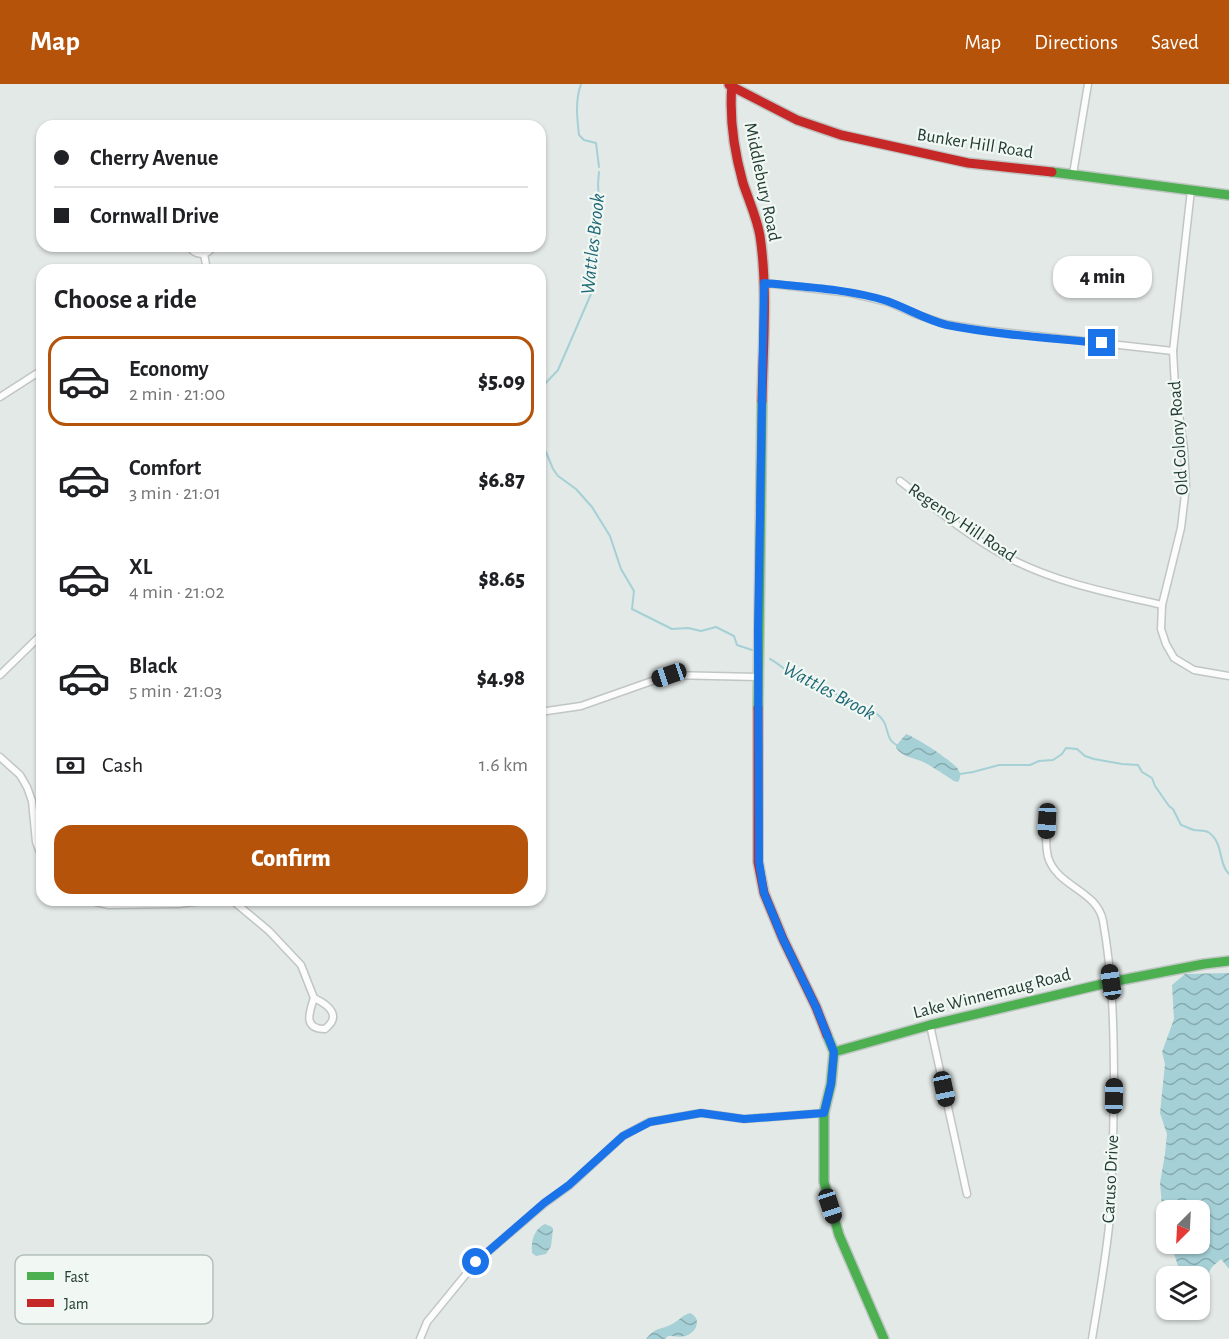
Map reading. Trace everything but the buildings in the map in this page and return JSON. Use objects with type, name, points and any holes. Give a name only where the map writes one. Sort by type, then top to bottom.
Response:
[{"type":"street","points":[[1073,174],[1088,84]]},
{"type":"street","name":"Bunker Hill Road","points":[[730,85],[797,120],[841,135],[968,163],[1073,174],[1229,195]]},
{"type":"street","name":"Middlebury Road","points":[[730,85],[735,152],[759,232],[764,283],[758,676],[759,862],[764,893],[834,1052],[831,1084],[824,1113],[825,1182],[839,1235],[884,1339]]},
{"type":"street","name":"Old Colony Road","points":[[1191,190],[1173,351],[1186,486],[1181,528],[1162,604],[1161,629],[1174,658],[1194,670],[1229,676]]},
{"type":"street","points":[[195,252],[204,254],[207,252]]},
{"type":"street","points":[[204,254],[206,264]]},
{"type":"street","points":[[764,283],[850,292],[888,302],[945,324],[1173,351]]},
{"type":"street","points":[[0,397],[36,374]]},
{"type":"street","name":"Regency Hill Road","points":[[900,481],[972,534],[1008,557],[1039,572],[1084,587],[1162,604]]},
{"type":"street","points":[[0,675],[36,639]]},
{"type":"street","points":[[546,711],[581,706],[669,675],[758,676]]},
{"type":"street","points":[[0,757],[20,775],[27,787],[32,801],[36,842]]},
{"type":"street","name":"Caruso Drive","points":[[1047,821],[1046,845],[1053,867],[1060,877],[1089,898],[1100,910],[1111,982],[1114,1054],[1113,1160],[1109,1227],[1092,1339]]},
{"type":"street","points":[[239,906],[269,931],[301,965],[314,998],[329,1007],[333,1014],[331,1024],[325,1029],[317,1029],[311,1024],[310,1009],[314,998]]},
{"type":"street","name":"Lake Winnemaug Road","points":[[834,1052],[930,1025],[1111,982],[1229,961]]},
{"type":"street","points":[[930,1025],[967,1194]]},
{"type":"street","points":[[420,1339],[427,1322],[476,1262],[544,1203],[569,1185],[623,1136],[650,1122],[701,1113],[744,1119],[824,1113]]},
{"type":"water","points":[[906,734],[954,765],[960,774],[958,782],[924,762],[901,753],[896,746]]},
{"type":"water","points":[[1229,973],[1229,1269],[1221,1259],[1210,1270],[1210,1266],[1178,1266],[1174,1254],[1210,1254],[1210,1200],[1162,1200],[1160,1183],[1167,1134],[1160,1113],[1165,1064],[1162,1052],[1174,1019],[1172,985],[1185,974]]},
{"type":"water","points":[[545,1224],[553,1229],[551,1246],[546,1254],[536,1256],[532,1253],[535,1233]]},
{"type":"water","points":[[690,1313],[696,1318],[697,1324],[688,1335],[668,1336],[665,1339],[646,1339],[655,1331]]},
{"type":"waterway","name":"Wattles Brook","points":[[581,84],[577,103],[579,135],[584,140],[596,143],[599,167]]},
{"type":"waterway","name":"Wattles Brook","points":[[546,383],[558,370],[591,294],[593,246],[600,220],[599,172]]},
{"type":"waterway","name":"Wattles Brook","points":[[546,452],[558,476],[576,489],[592,507],[610,536],[621,569],[634,591],[632,609],[672,629],[688,628],[701,631],[716,627],[734,636],[737,645],[752,650]]},
{"type":"waterway","name":"Wattles Brook","points":[[770,659],[793,675],[875,712],[882,718],[891,740],[899,746]]},
{"type":"waterway","name":"Wattles Brook","points":[[960,774],[999,765],[1030,765],[1039,761],[1053,760],[1066,748],[1077,749],[1085,756],[1094,759],[1138,765],[1142,772],[1152,778],[1181,825],[1194,830],[1206,831],[1213,836],[1219,847],[1223,865],[1229,874]]},
{"type":"traffic: fast","points":[[1052,172],[1229,195]]},
{"type":"traffic: fast","points":[[758,708],[762,401]]},
{"type":"traffic: fast","points":[[834,1052],[930,1025],[1111,982],[1229,961]]},
{"type":"traffic: fast","points":[[827,1035],[834,1052],[831,1084],[824,1113],[824,1182],[839,1235],[884,1339]]},
{"type":"traffic: jam","points":[[732,84],[731,109],[735,147],[743,183],[759,229],[764,277],[762,401]]},
{"type":"traffic: jam","points":[[729,85],[797,120],[841,135],[968,163],[1052,172]]},
{"type":"traffic: jam","points":[[758,708],[758,862],[764,893],[827,1035]]},
{"type":"route","points":[[476,1262],[544,1203],[569,1185],[623,1136],[650,1122],[701,1113],[744,1119],[824,1113],[831,1084],[834,1052],[764,893],[759,862],[758,630],[764,283],[850,292],[888,302],[945,324],[1102,343]]}]
